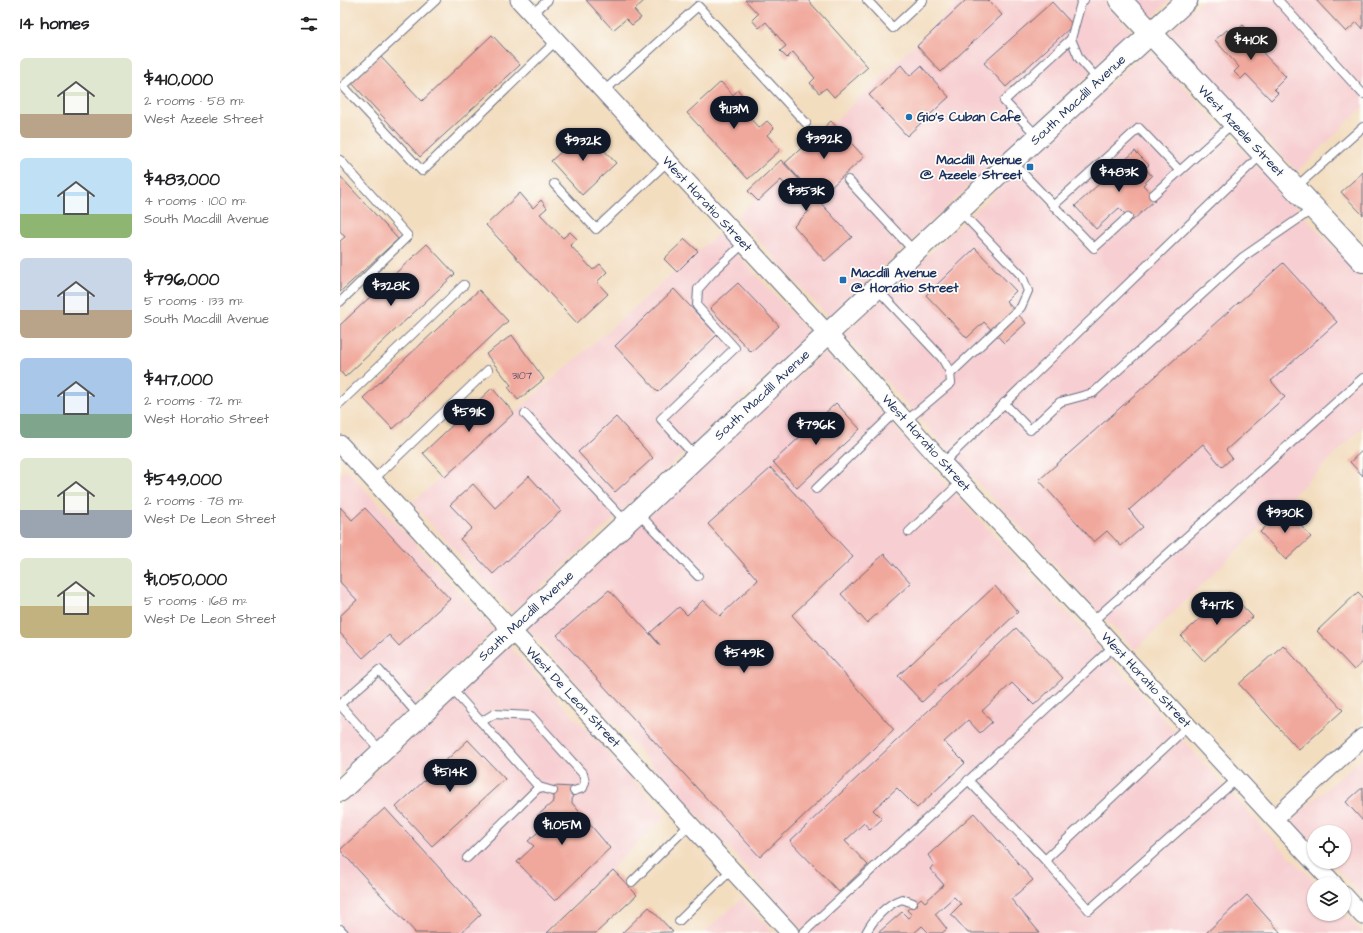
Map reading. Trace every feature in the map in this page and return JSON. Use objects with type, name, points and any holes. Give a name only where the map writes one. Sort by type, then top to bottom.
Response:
[{"type":"main road","name":"West Azeele Street","points":[[1120,0],[1363,261]]},
{"type":"street","name":"West Horatio Street","points":[[519,0],[744,243],[943,463],[1328,877]]},
{"type":"street","name":"South Macdill Avenue","points":[[340,791],[876,288],[1187,0]]},
{"type":"street","name":"West De Leon Street","points":[[340,444],[790,933]]},
{"type":"street","points":[[1274,819],[1363,737]]},
{"type":"street","points":[[1351,903],[1363,916]]},
{"type":"lane","points":[[436,0],[343,86],[422,171],[557,40]]},
{"type":"lane","points":[[532,14],[548,0]]},
{"type":"lane","points":[[867,0],[893,28],[923,0]]},
{"type":"lane","points":[[1038,137],[1004,102],[1071,39],[1081,3],[1084,0]]},
{"type":"lane","points":[[1278,0],[1363,94]]},
{"type":"lane","points":[[604,91],[698,6],[806,124]]},
{"type":"lane","points":[[1071,39],[1079,58],[1099,81]]},
{"type":"lane","points":[[1152,195],[1233,122]]},
{"type":"lane","points":[[1295,188],[1363,127]]},
{"type":"lane","points":[[1053,206],[1138,128],[1179,170]]},
{"type":"lane","points":[[943,463],[1262,153]]},
{"type":"lane","points":[[340,160],[408,236],[340,302]]},
{"type":"lane","points":[[554,184],[596,229],[668,161]]},
{"type":"lane","points":[[1011,162],[1094,248],[1128,217]]},
{"type":"lane","points":[[848,180],[915,252]]},
{"type":"lane","points":[[1004,403],[1030,430],[1060,402],[1093,393],[1243,257],[1314,209]]},
{"type":"lane","points":[[950,374],[1021,307],[1028,291],[1022,276],[960,210]]},
{"type":"lane","points":[[696,457],[661,419],[735,348],[697,306],[698,289],[713,272],[744,243]]},
{"type":"lane","points":[[340,403],[464,285]]},
{"type":"lane","points":[[816,489],[901,416],[950,383],[950,374],[942,358],[876,288]]},
{"type":"lane","points":[[373,480],[488,370]]},
{"type":"lane","points":[[1092,622],[1363,378]]},
{"type":"lane","points":[[524,414],[631,517],[698,576]]},
{"type":"lane","points":[[909,532],[961,482]]},
{"type":"lane","points":[[803,933],[1114,646]]},
{"type":"lane","points":[[381,752],[340,704],[379,670],[419,716]]},
{"type":"lane","points":[[450,687],[538,787],[553,791]]},
{"type":"lane","points":[[481,722],[494,714],[531,716],[583,774],[585,782],[583,788],[574,791]]},
{"type":"lane","points":[[1045,860],[1188,726]]},
{"type":"lane","points":[[968,780],[1045,860],[1089,910],[1237,779]]},
{"type":"lane","points":[[468,858],[538,787]]},
{"type":"lane","points":[[632,882],[690,824]]},
{"type":"lane","points":[[679,921],[732,870]]},
{"type":"lane","points":[[866,933],[873,921],[891,904],[902,899],[913,903]]},
{"type":"lane","points":[[340,929],[344,933]]},
{"type":"shaded area","points":[[960,0],[1103,0],[1133,33],[829,317],[737,217]]},
{"type":"shaded area","points":[[1136,0],[1170,0],[1152,17]]},
{"type":"shaded area","points":[[1203,0],[1363,0],[1363,107],[1297,172],[1167,33]]},
{"type":"shaded area","points":[[1148,49],[1363,279],[1363,427],[1135,650],[952,455],[844,334]]},
{"type":"shaded area","points":[[718,234],[811,334],[513,613],[412,503]]},
{"type":"shaded area","points":[[826,350],[934,471],[1083,630],[1271,837],[1310,877],[1307,877],[1307,921],[1351,921],[1362,933],[806,933],[528,629]]},
{"type":"shaded area","points":[[346,469],[494,630],[340,775],[340,476]]},
{"type":"shaded area","points":[[509,646],[666,816],[545,933],[340,933],[340,806]]},
{"type":"shaded area","points":[[1363,757],[1363,897],[1351,884],[1351,877],[1344,877],[1337,869],[1351,869],[1351,825],[1307,825],[1307,837],[1291,820]]},
{"type":"shaded area","points":[[742,899],[773,933],[703,933]]},
{"type":"building","points":[[586,0],[645,0],[634,10],[641,18],[632,25],[626,19],[613,30]]},
{"type":"building","points":[[745,0],[808,0],[868,67],[834,97],[826,88],[819,93],[810,83],[815,78],[793,52],[787,58],[780,51],[786,46],[766,22],[759,28],[752,20],[758,14]]},
{"type":"building","points":[[966,0],[988,0],[1002,15],[941,72],[917,46]]},
{"type":"building","points":[[1316,0],[1363,0],[1363,29],[1357,22],[1346,32]]},
{"type":"building","points":[[1052,2],[1073,25],[1006,87],[984,63]]},
{"type":"building","points":[[1243,25],[1246,29],[1243,32],[1286,77],[1274,89],[1278,93],[1271,100],[1246,74],[1241,79],[1234,72],[1239,67],[1215,40],[1227,30],[1231,35]]},
{"type":"building","points":[[492,35],[520,65],[420,157],[351,82],[380,56],[422,101]]},
{"type":"building","name":"Gio's Cuban Cafe","points":[[901,65],[910,76],[921,66],[949,97],[907,136],[869,95]]},
{"type":"building","points":[[721,82],[733,95],[738,90],[745,99],[738,105],[759,128],[767,121],[774,128],[767,135],[780,150],[748,179],[687,113]]},
{"type":"building","points":[[831,121],[864,157],[818,199],[785,163]]},
{"type":"building","points":[[585,130],[616,163],[582,195],[551,161]]},
{"type":"building","points":[[1135,151],[1149,165],[1145,168],[1152,176],[1143,185],[1156,199],[1132,221],[1119,208],[1096,229],[1075,206]]},
{"type":"building","points":[[781,160],[852,237],[825,261],[794,226],[809,211],[781,180],[758,201],[748,191]]},
{"type":"building","points":[[1363,172],[1363,215],[1341,192]]},
{"type":"building","points":[[340,176],[398,239],[340,292],[340,241],[345,237],[340,231]]},
{"type":"building","points":[[520,193],[533,208],[541,200],[547,208],[540,214],[563,238],[570,232],[577,239],[570,245],[593,270],[600,264],[607,272],[597,282],[608,294],[577,323],[486,225]]},
{"type":"building","points":[[685,239],[698,251],[677,272],[664,259]]},
{"type":"building","points":[[427,244],[455,274],[345,377],[340,371],[340,325]]},
{"type":"building","points":[[975,248],[1016,291],[1006,301],[1026,323],[1004,343],[984,322],[967,338],[926,295]]},
{"type":"building","points":[[1283,263],[1337,322],[1271,381],[1285,397],[1226,450],[1232,458],[1222,467],[1203,444],[1129,510],[1143,527],[1121,546],[1107,531],[1094,542],[1039,480]]},
{"type":"building","points":[[738,283],[779,326],[751,352],[710,308]]},
{"type":"building","points":[[674,289],[717,335],[658,392],[615,346]]},
{"type":"building","points":[[479,290],[508,321],[393,429],[363,398]]},
{"type":"building","points":[[512,335],[544,379],[518,400],[508,387],[511,385],[486,354]]},
{"type":"building","points":[[492,388],[514,413],[445,477],[423,453]]},
{"type":"building","points":[[836,403],[860,429],[797,488],[773,462]]},
{"type":"building","points":[[616,417],[653,458],[615,492],[578,452]]},
{"type":"building","points":[[1363,450],[1363,476],[1350,462]]},
{"type":"building","points":[[771,468],[853,557],[792,615],[894,730],[760,857],[557,635],[609,590],[660,645],[650,633],[679,607],[687,615],[703,600],[720,616],[758,580],[708,524]]},
{"type":"building","points":[[529,476],[561,511],[493,574],[460,539],[472,528],[450,505],[473,484],[495,508]]},
{"type":"building","points":[[340,507],[352,520],[365,508],[450,599],[399,646],[389,635],[363,658],[340,633],[340,616],[357,600],[340,582]]},
{"type":"building","points":[[1285,508],[1311,537],[1286,560],[1260,532]]},
{"type":"building","points":[[884,554],[911,583],[867,623],[841,594]]},
{"type":"building","points":[[995,586],[1018,612],[922,702],[898,676]]},
{"type":"building","points":[[1229,592],[1253,617],[1204,661],[1181,636]]},
{"type":"building","points":[[1358,592],[1363,597],[1363,662],[1354,670],[1317,631]]},
{"type":"building","points":[[1016,628],[1063,678],[1034,705],[1012,683],[982,711],[992,722],[980,733],[968,720],[944,742],[965,763],[917,808],[897,788],[873,810],[882,819],[870,830],[864,823],[845,841],[868,865],[839,892],[790,841]]},
{"type":"building","points":[[1283,645],[1343,710],[1299,750],[1239,684]]},
{"type":"building","points":[[468,740],[505,779],[432,846],[396,807]]},
{"type":"building","points":[[554,786],[573,787],[572,803],[610,848],[555,901],[517,862],[534,846],[528,841],[546,825],[537,816],[554,801]]},
{"type":"building","points":[[1363,787],[1363,821],[1346,802]]},
{"type":"building","points":[[385,808],[481,914],[461,933],[414,933],[415,932],[340,850]]},
{"type":"building","points":[[974,813],[1033,880],[1011,899],[1040,933],[968,933],[951,914],[961,904],[954,897],[935,914],[947,929],[942,933],[929,933],[922,926],[914,933],[878,933],[902,912],[908,918],[912,915],[907,910],[921,898],[925,902],[944,885],[930,869],[934,864],[928,855]]},
{"type":"building","points":[[613,870],[637,895],[596,933],[547,933]]},
{"type":"building","points":[[1247,895],[1281,933],[1206,933]]},
{"type":"building","points":[[649,907],[673,932],[622,933]]},
{"type":"place","name":"Gio's Cuban Cafe","points":[[909,117]]},
{"type":"place","name":"Macdill Avenue @ Azeele Street","points":[[1030,167]]},
{"type":"place","name":"Macdill Avenue @ Horatio Street","points":[[843,280]]}]
